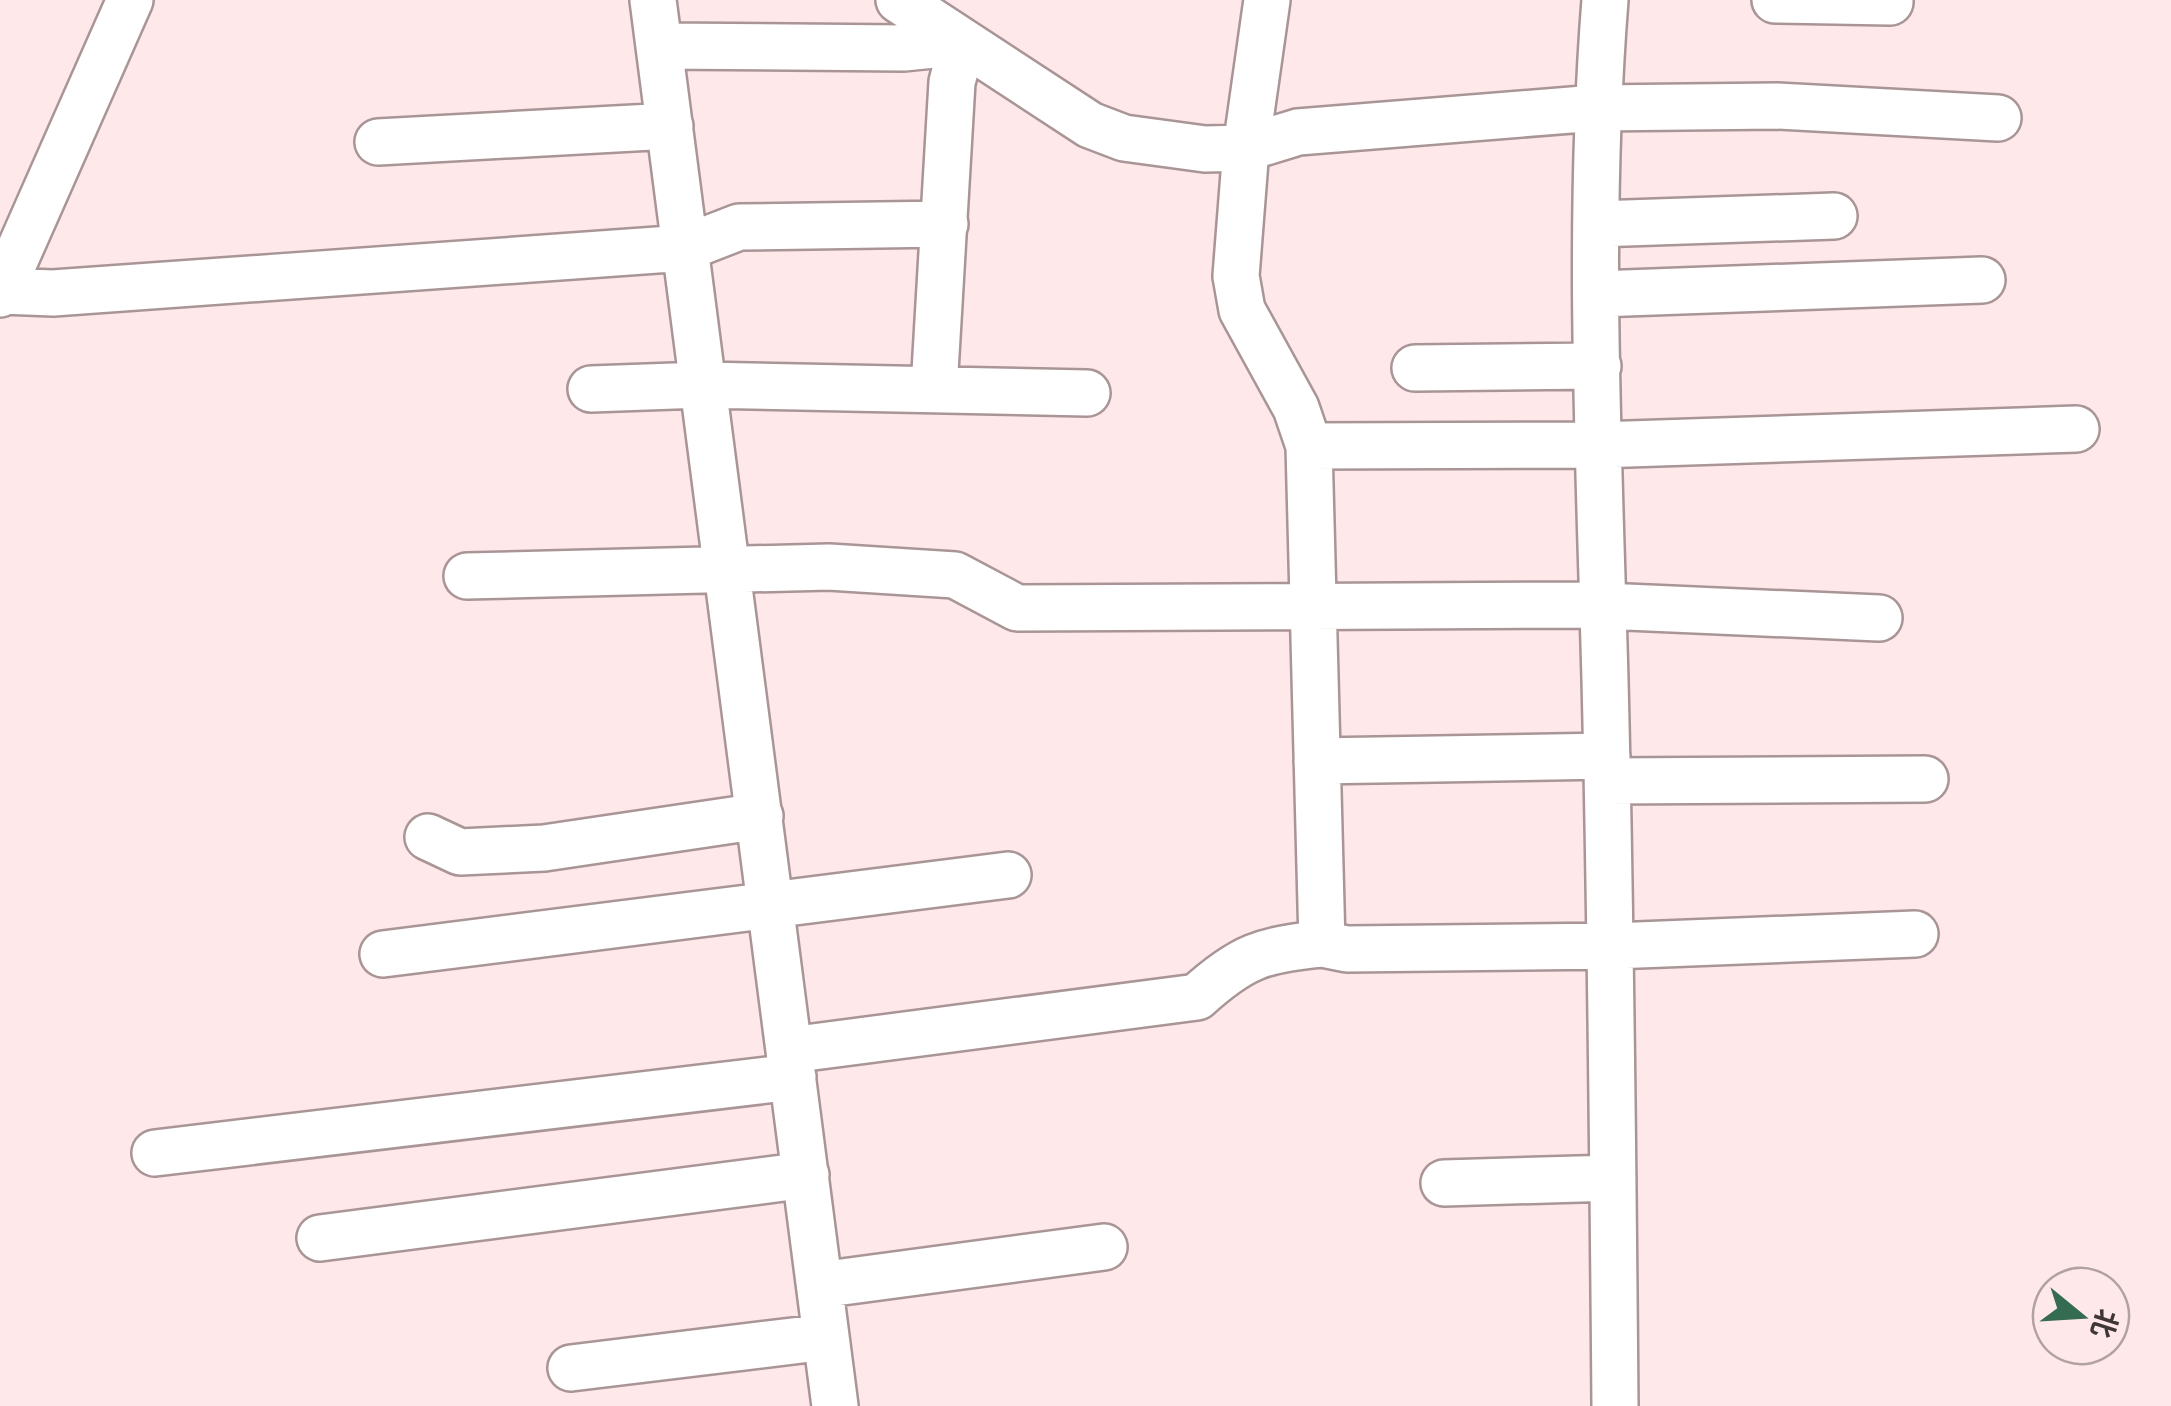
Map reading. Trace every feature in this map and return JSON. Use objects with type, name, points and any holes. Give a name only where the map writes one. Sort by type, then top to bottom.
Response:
[{"type":"street","points":[[130,0],[1,293],[53,293],[684,248],[739,227],[945,224]]},
{"type":"street","points":[[653,0],[835,1406]]},
{"type":"street","points":[[899,0],[1090,125],[1124,138],[1205,149],[1246,148],[1298,132],[1596,108],[1778,106],[1998,118]]},
{"type":"street","points":[[1266,0],[1246,148],[1236,276],[1242,310],[1296,408],[1309,446],[1322,944]]},
{"type":"street","points":[[1605,0],[1596,108],[1598,446],[1612,946],[1615,1406]]},
{"type":"street","points":[[1776,0],[1890,2]]},
{"type":"street","points":[[659,46],[904,48],[963,42]]},
{"type":"street","points":[[934,389],[952,82],[963,42]]},
{"type":"street","points":[[378,142],[670,126]]},
{"type":"street","points":[[1597,224],[1834,216]]},
{"type":"street","points":[[1598,294],[1982,280]]},
{"type":"street","points":[[1415,368],[1598,366]]},
{"type":"street","points":[[591,389],[702,385],[1087,393]]},
{"type":"street","points":[[1309,446],[1598,446],[2076,429]]},
{"type":"street","points":[[467,576],[829,567],[955,575],[1017,608],[1582,605],[1603,609],[1879,618]]},
{"type":"street","points":[[1317,760],[1925,779]]},
{"type":"street","points":[[428,836],[460,852],[544,848],[760,816]]},
{"type":"street","points":[[383,954],[1008,875]]},
{"type":"street","points":[[155,1153],[792,1064],[1197,997],[1226,970],[1272,948],[1322,944],[1347,949],[1612,946],[1915,934]]},
{"type":"street","points":[[320,1238],[806,1175]]},
{"type":"street","points":[[1444,1184],[1613,1178]]},
{"type":"street","points":[[820,1284],[1104,1246]]},
{"type":"street","points":[[570,1368],[826,1337]]}]
